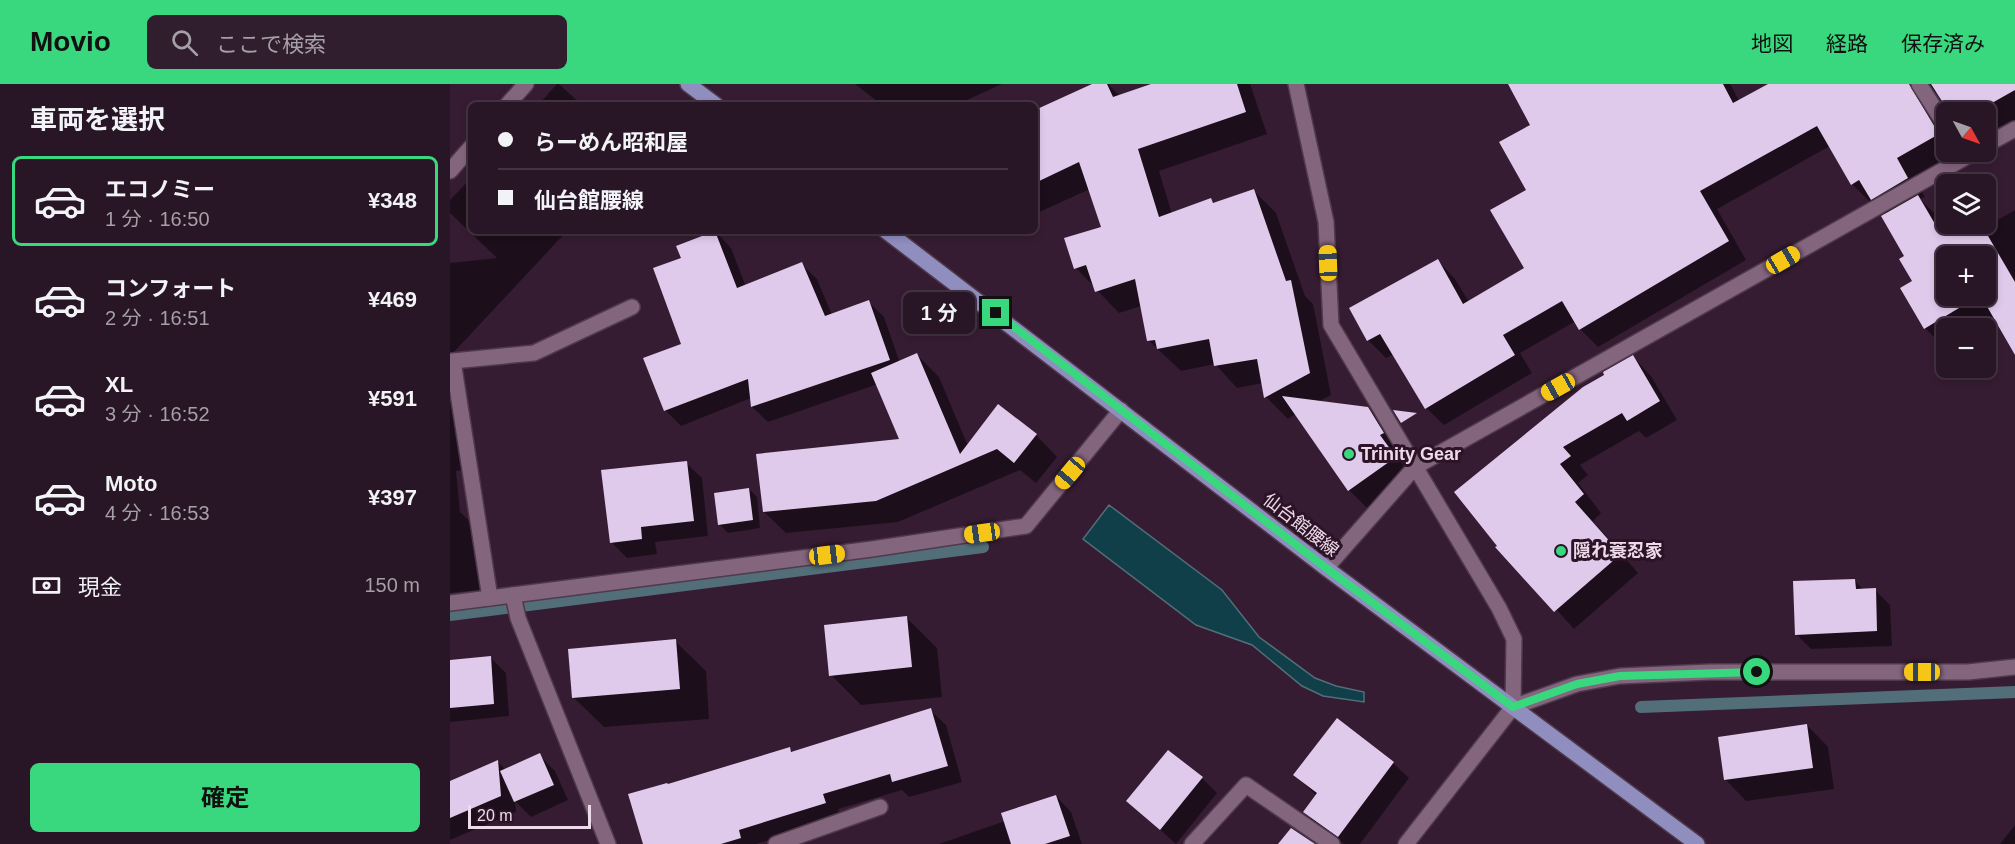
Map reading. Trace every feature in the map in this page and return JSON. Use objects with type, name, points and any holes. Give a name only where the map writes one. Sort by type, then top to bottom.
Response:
[{"type":"main road","points":[[688,84],[712,102]]},
{"type":"main road","name":"仙台館腰線","points":[[890,234],[1326,568],[1696,844]]},
{"type":"street","points":[[510,102],[526,84]]},
{"type":"street","points":[[1296,84],[1326,222],[1331,326],[1499,608],[1514,639],[1513,707]]},
{"type":"street","points":[[1919,84],[1936,111]]},
{"type":"street","points":[[1996,139],[2015,129]]},
{"type":"street","points":[[450,171],[468,150]]},
{"type":"street","points":[[1326,568],[1415,467],[1952,162]]},
{"type":"street","points":[[490,598],[453,361],[534,353],[632,307]]},
{"type":"street","points":[[450,603],[490,598],[514,598],[1026,526],[1121,410]]},
{"type":"street","points":[[514,598],[518,618],[608,844]]},
{"type":"street","points":[[1406,844],[1513,707],[1577,684],[1620,676],[1710,672],[1968,672],[2015,667]]},
{"type":"street","points":[[1192,844],[1246,785],[1332,844]]},
{"type":"street","points":[[776,844],[880,807]]},
{"type":"shaded area","points":[[1109,505],[1222,590],[1259,637],[1315,678],[1336,686],[1364,692],[1364,702],[1323,696],[1302,686],[1252,645],[1196,625],[1083,539]]},
{"type":"building","points":[[1092,84],[1107,84],[1113,97],[1151,84],[1237,84],[1246,112],[1138,149],[1159,217],[1211,198],[1213,203],[1254,189],[1286,281],[1291,280],[1310,373],[1264,398],[1257,359],[1214,366],[1209,339],[1157,349],[1155,340],[1147,341],[1135,279],[1095,292],[1086,265],[1074,269],[1064,238],[1101,227],[1079,162],[1038,182],[1038,109]]},
{"type":"building","points":[[1508,84],[1723,84],[1733,103],[1768,84],[1909,84],[1936,129],[1936,136],[1897,158],[1908,178],[1871,200],[1859,180],[1851,185],[1817,126],[1700,191],[1729,241],[1579,330],[1562,301],[1503,335],[1515,355],[1425,409],[1380,334],[1367,341],[1349,308],[1438,259],[1463,304],[1524,268],[1490,210],[1526,190],[1499,142],[1530,125]]},
{"type":"building","points":[[1931,84],[2015,84],[2015,90],[1994,102],[1943,102]]},
{"type":"building","points":[[1918,195],[1936,224],[1936,234],[1987,234],[1994,246],[1936,246],[1936,306],[1962,306],[1942,318],[1936,318],[1936,322],[1924,329],[1900,288],[1912,281],[1899,259],[1904,256],[1881,216]]},
{"type":"building","points":[[707,234],[716,234],[737,288],[802,262],[825,316],[869,300],[890,360],[751,407],[748,379],[664,411],[643,358],[681,344],[653,268],[681,258],[676,246]]},
{"type":"building","points":[[1996,250],[2015,282],[2015,355],[1996,322],[1996,318],[1994,318],[1987,306],[1996,306]]},
{"type":"building","points":[[917,353],[960,454],[998,404],[1037,434],[1014,463],[997,449],[876,501],[763,512],[756,454],[899,439],[871,373]]},
{"type":"building","points":[[1633,355],[1660,401],[1627,421],[1622,413],[1563,447],[1571,456],[1560,464],[1584,494],[1575,502],[1621,554],[1554,612],[1495,547],[1497,546],[1454,492],[1583,387],[1604,375],[1603,372]]},
{"type":"building","points":[[1282,396],[1368,407],[1384,433],[1380,435],[1396,457],[1348,491]]},
{"type":"building","points":[[1393,410],[1417,413],[1401,423]]},
{"type":"building","points":[[687,461],[694,521],[641,527],[642,539],[610,543],[601,470]]},
{"type":"building","points":[[749,488],[753,520],[718,525],[714,493]]},
{"type":"building","points":[[1855,579],[1856,589],[1876,588],[1877,631],[1795,635],[1793,581]]},
{"type":"building","points":[[907,616],[912,667],[829,676],[824,625]]},
{"type":"building","points":[[676,639],[680,689],[572,698],[568,649]]},
{"type":"building","points":[[491,656],[494,704],[450,708],[450,660]]},
{"type":"building","points":[[931,708],[948,766],[892,782],[890,774],[823,794],[826,803],[739,830],[741,838],[721,844],[643,844],[628,794],[790,747],[791,752]]},
{"type":"building","points":[[1337,718],[1394,762],[1338,837],[1303,812],[1317,793],[1293,775]]},
{"type":"building","points":[[1807,724],[1813,768],[1724,780],[1718,737]]},
{"type":"building","points":[[1168,750],[1203,777],[1160,830],[1126,801]]},
{"type":"building","points":[[540,753],[554,785],[514,802],[500,771]]},
{"type":"building","points":[[498,760],[501,796],[450,818],[450,781]]},
{"type":"building","points":[[1056,795],[1070,836],[1045,844],[1011,844],[1001,813]]},
{"type":"building","points":[[1291,828],[1315,844],[1278,844]]},
{"type":"waterway","points":[[450,615],[983,547]]},
{"type":"waterway","points":[[1641,707],[2015,692]]},
{"type":"place","name":"Trinity Gear","points":[[1349,454]]},
{"type":"place","name":"隠れ蓑忍家","points":[[1561,551]]},
{"type":"route","points":[[996,313],[1326,568],[1513,707],[1577,684],[1620,676],[1757,672]]}]
